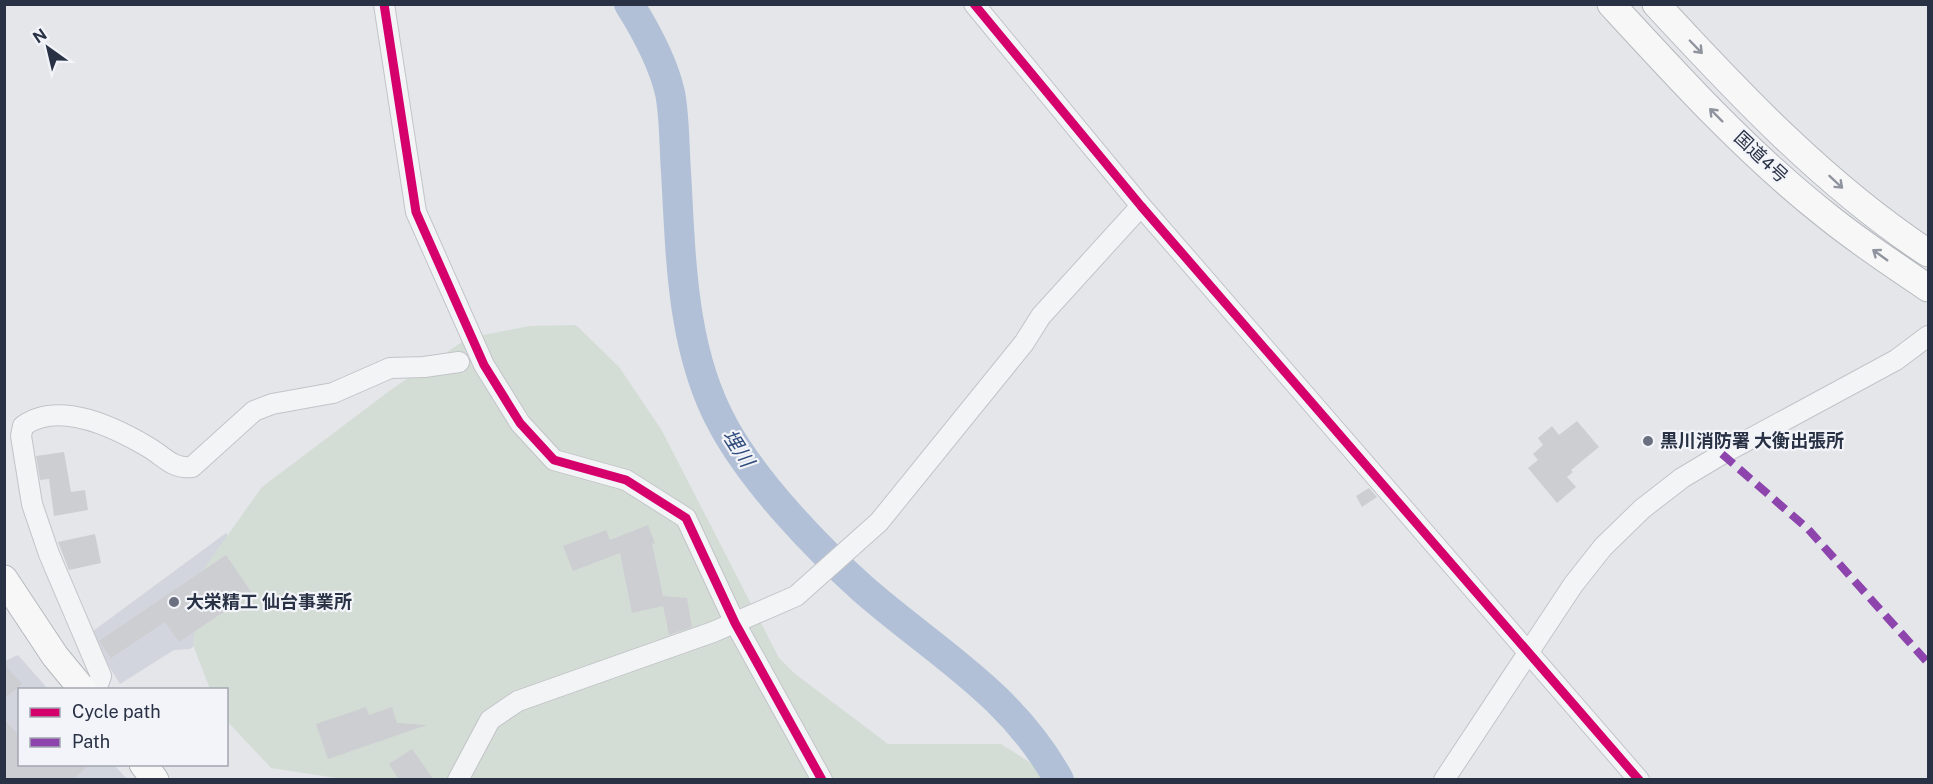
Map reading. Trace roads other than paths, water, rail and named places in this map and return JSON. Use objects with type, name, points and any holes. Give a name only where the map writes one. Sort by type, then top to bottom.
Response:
[{"type":"highway","name":"国道4号","points":[[1611,4],[1679,78],[1756,154],[1827,216],[1929,288]]},
{"type":"highway","name":"国道4号","points":[[1656,4],[1745,97],[1850,195],[1929,253]]},
{"type":"highway","points":[[6,585],[55,656],[81,688]]},
{"type":"highway","points":[[144,766],[155,780]]},
{"type":"street","points":[[384,4],[416,212],[484,365],[520,423],[554,460],[626,480],[686,518],[735,623],[822,780]]},
{"type":"street","points":[[974,4],[1141,206],[1639,780]]},
{"type":"street","points":[[458,780],[490,720],[518,701],[735,623],[796,596],[879,522],[1024,343],[1041,316],[1141,206]]},
{"type":"street","points":[[1444,780],[1528,652],[1603,547],[1642,509],[1682,478],[1896,360],[1929,336]]},
{"type":"street","points":[[97,688],[101,676],[49,554],[32,504],[21,436],[23,426],[40,416],[76,417],[115,429],[179,468],[192,467],[254,411],[272,404],[333,393],[390,368],[459,362]]},
{"type":"waterway","name":"埋川","points":[[629,4],[653,47],[670,93],[674,123],[682,270],[691,335],[699,367],[724,427],[752,470],[806,534],[863,589],[995,698],[1040,749],[1059,780]]},
{"type":"place","name":"黒川消防署 大衡出張所","points":[[1648,441]]},
{"type":"place","name":"大栄精工 仙台事業所","points":[[174,602]]}]
